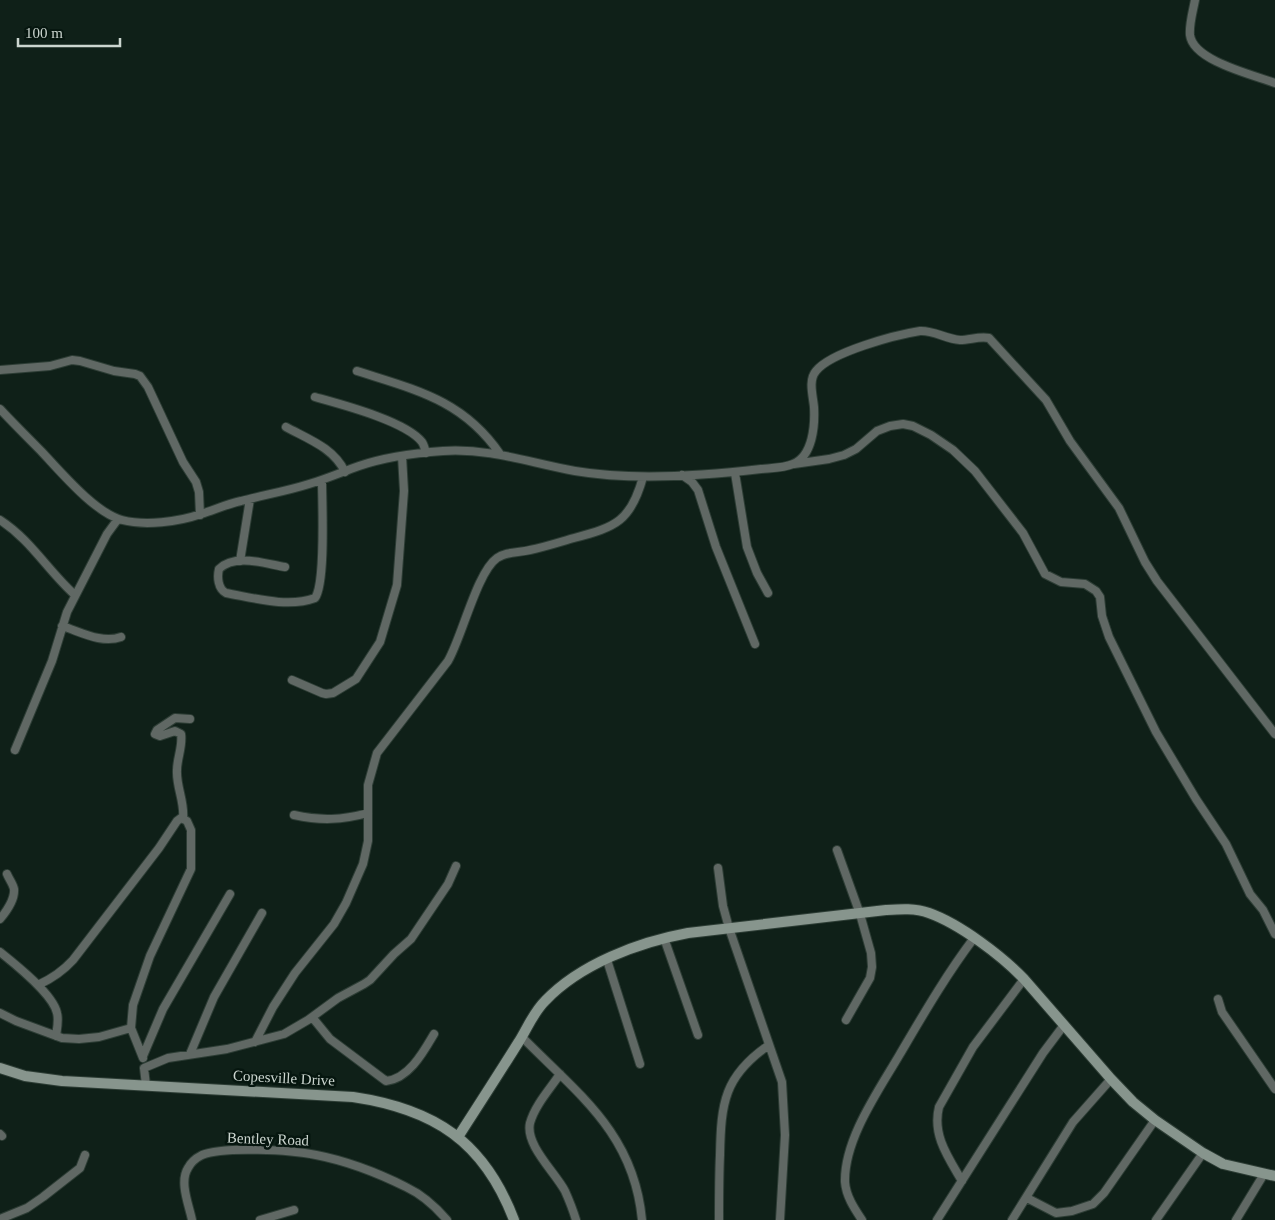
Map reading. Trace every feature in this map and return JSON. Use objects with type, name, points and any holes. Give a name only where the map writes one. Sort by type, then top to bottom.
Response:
[{"type":"street","points":[[1195,0],[1190,35],[1192,43],[1198,50],[1218,62],[1275,83]]},
{"type":"street","points":[[794,464],[804,454],[810,442],[814,413],[813,377],[822,365],[867,344],[913,332],[928,331],[959,340],[988,338],[1042,395],[1070,441],[1119,508],[1145,562],[1157,581],[1275,734]]},
{"type":"street","points":[[0,370],[50,366],[72,360],[140,376],[148,387],[183,462],[196,482],[200,492],[200,515]]},
{"type":"street","points":[[357,371],[417,390],[456,408],[485,433],[500,454]]},
{"type":"street","points":[[314,397],[377,416],[398,426],[420,440],[426,453]]},
{"type":"street","points":[[0,409],[80,491],[106,512],[118,519],[144,522],[200,515],[250,499],[322,480],[361,466],[402,456],[426,453],[467,451],[500,454],[574,471],[643,477],[735,473],[829,459],[856,449],[877,431],[903,424],[913,426],[931,435],[952,450],[975,471],[1023,533],[1045,574],[1061,582],[1085,584],[1096,591],[1100,597],[1102,616],[1109,637],[1156,732],[1196,799],[1226,844],[1250,894],[1263,910],[1275,934]]},
{"type":"street","points":[[286,427],[328,450],[336,457],[345,472]]},
{"type":"street","points":[[292,680],[322,693],[333,693],[356,679],[367,660],[377,648],[397,586],[404,491],[402,456]]},
{"type":"street","points":[[735,473],[747,547],[757,573],[768,593]]},
{"type":"street","points":[[682,475],[695,485],[698,490],[716,547],[755,644]]},
{"type":"street","points":[[255,1042],[295,973],[334,924],[346,903],[363,864],[366,852],[369,830],[369,779],[377,753],[448,661],[455,649],[484,574],[492,562],[510,552],[535,549],[609,528],[624,517],[630,509],[643,477]]},
{"type":"street","points":[[285,567],[240,561],[230,562],[219,569],[218,576],[223,592],[277,601],[305,601],[315,598],[319,591],[321,568],[322,480]]},
{"type":"street","points":[[240,561],[250,499]]},
{"type":"street","points":[[15,750],[52,661],[62,626],[107,534],[118,519]]},
{"type":"street","points":[[0,520],[17,532],[63,584],[76,595]]},
{"type":"street","points":[[62,626],[104,640],[121,637]]},
{"type":"street","points":[[146,1085],[143,1056],[131,1028],[133,1005],[150,956],[191,869],[191,830],[187,821],[183,818],[183,802],[177,776],[182,740],[181,734],[175,731],[160,736],[155,734],[157,730],[175,718],[190,719]]},
{"type":"street","points":[[294,815],[321,820],[335,820],[368,813]]},
{"type":"street","points":[[38,985],[63,970],[73,960],[156,852],[177,821],[183,818]]},
{"type":"street","points":[[837,850],[860,914],[871,953],[872,967],[870,978],[846,1020]]},
{"type":"street","points":[[144,1068],[168,1058],[218,1050],[284,1034],[338,998],[370,980],[411,939],[448,884],[456,866]]},
{"type":"street","points":[[718,868],[723,906],[729,928],[782,1082],[785,1135],[780,1220]]},
{"type":"street","points":[[0,919],[14,896],[13,886],[7,874]]},
{"type":"street","points":[[143,1056],[163,1009],[230,894]]},
{"type":"street","points":[[458,1137],[544,1002],[580,974],[607,960],[629,949],[664,938],[729,928],[908,909],[927,912],[952,924],[1008,963],[1111,1079],[1133,1102],[1155,1120],[1203,1153],[1230,1166],[1275,1176]]},
{"type":"street","points":[[190,1054],[214,997],[262,913]]},
{"type":"street","points":[[664,938],[698,1035]]},
{"type":"street","points":[[862,1220],[848,1196],[845,1181],[853,1141],[869,1108],[922,1018],[974,938]]},
{"type":"street","points":[[0,952],[38,985],[56,1009],[58,1016],[56,1036]]},
{"type":"street","points":[[607,960],[640,1064]]},
{"type":"street","points":[[962,1181],[946,1154],[937,1131],[936,1116],[939,1107],[973,1047],[1024,979]]},
{"type":"street","points":[[1218,999],[1222,1012],[1275,1088]]},
{"type":"street","points":[[0,1013],[16,1022],[56,1036],[79,1040],[99,1037],[131,1028]]},
{"type":"street","points":[[312,1017],[330,1039],[386,1081],[391,1080],[410,1068],[423,1053],[434,1034]]},
{"type":"street","points":[[937,1220],[1043,1053],[1064,1025]]},
{"type":"street","points":[[522,1037],[590,1104],[615,1137],[633,1178],[639,1198],[642,1220]]},
{"type":"street","points":[[719,1220],[720,1136],[724,1101],[731,1084],[747,1062],[769,1045]]},
{"type":"street","name":"Copesville Drive","points":[[0,1068],[25,1076],[54,1080],[352,1097],[375,1100],[406,1109],[437,1123],[458,1137],[477,1155],[502,1193],[514,1220]]},
{"type":"street","points":[[560,1074],[536,1109],[529,1130],[534,1146],[565,1191],[576,1220]]},
{"type":"street","points":[[1012,1220],[1073,1122],[1111,1079]]},
{"type":"street","points":[[1027,1198],[1056,1212],[1072,1212],[1093,1204],[1104,1193],[1155,1120]]},
{"type":"street","name":"Bentley Road","points":[[192,1220],[185,1188],[188,1168],[196,1159],[203,1155],[219,1151],[242,1150],[317,1155],[372,1172],[423,1196],[434,1204],[447,1220]]},
{"type":"street","points":[[1156,1220],[1203,1153]]},
{"type":"street","points":[[0,1219],[20,1212],[43,1197],[80,1168],[85,1155]]},
{"type":"street","points":[[1236,1220],[1264,1174]]},
{"type":"street","points":[[260,1220],[294,1210]]}]
